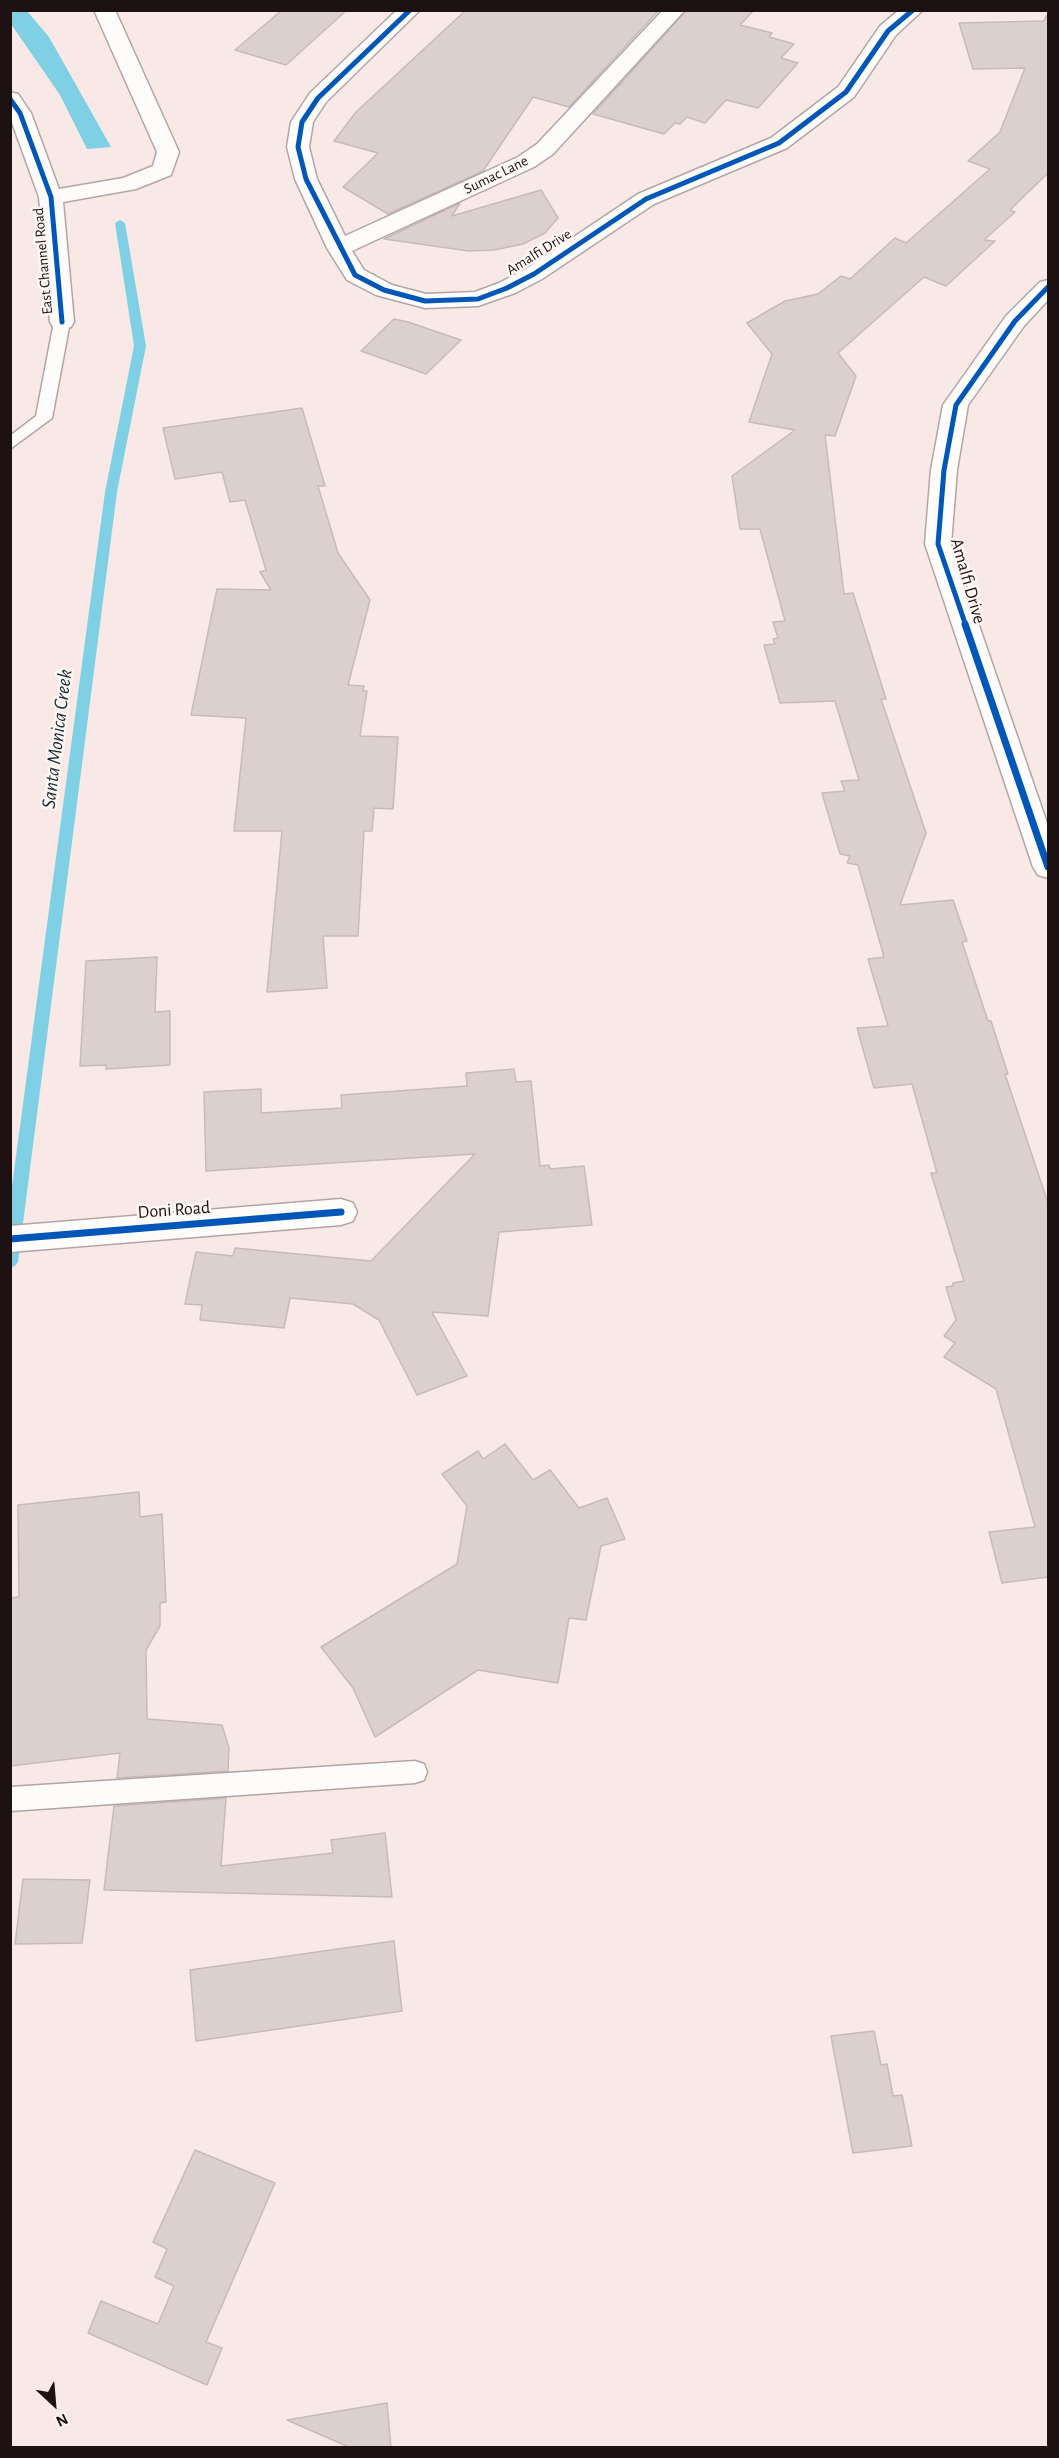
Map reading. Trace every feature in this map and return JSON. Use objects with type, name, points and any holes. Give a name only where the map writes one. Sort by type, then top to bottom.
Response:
[{"type":"street","points":[[51,197],[128,184],[163,170],[168,152],[104,10]]},
{"type":"street","name":"Amalfi Drive","points":[[410,10],[318,98],[303,122],[298,147],[306,179],[339,248],[355,275],[384,290],[425,301],[478,299],[507,288],[534,274],[645,199],[779,143],[846,92],[888,31],[913,10]]},
{"type":"street","name":"Sumac Lane","points":[[339,248],[526,162],[546,149],[675,10]]},
{"type":"street","name":"East Channel Road","points":[[10,99],[21,113],[51,197],[62,322]]},
{"type":"street","name":"Amalfi Drive","points":[[1048,287],[1015,321],[956,405],[944,470],[938,544],[1048,867]]},
{"type":"street","name":"Doni Road","points":[[10,1239],[44,1234],[341,1212]]},
{"type":"lane","name":"East Channel Road","points":[[10,444],[44,418],[62,322]]},
{"type":"lane","points":[[10,1799],[415,1772]]},
{"type":"water","points":[[10,11],[27,11],[49,37],[111,147],[87,149],[60,95],[11,24]]},
{"type":"building","points":[[282,10],[347,10],[286,65],[235,50]]},
{"type":"building","points":[[466,10],[659,10],[569,107],[533,97],[483,171],[388,214],[343,187],[378,153],[334,141],[356,112]]},
{"type":"building","points":[[687,10],[754,10],[740,25],[772,33],[769,37],[794,44],[781,58],[798,63],[758,108],[726,100],[705,123],[687,117],[680,124],[675,123],[664,134],[593,114]]},
{"type":"building","points":[[1048,16],[1048,173],[1010,210],[1015,212],[984,240],[995,241],[946,286],[924,277],[838,353],[856,376],[835,436],[825,435],[844,594],[853,593],[886,699],[881,699],[926,833],[900,905],[953,900],[967,941],[962,942],[988,1021],[991,1021],[1008,1074],[1005,1074],[1048,1203],[1048,1577],[1002,1583],[989,1532],[1035,1527],[996,1389],[944,1357],[955,1343],[944,1336],[956,1320],[946,1287],[964,1281],[931,1173],[937,1173],[912,1084],[874,1088],[857,1028],[888,1026],[868,959],[884,957],[858,865],[847,863],[850,856],[840,854],[822,793],[845,791],[841,781],[859,780],[835,701],[780,703],[764,645],[775,644],[773,639],[778,638],[773,622],[785,621],[760,529],[740,529],[732,476],[795,430],[749,422],[772,354],[747,323],[785,301],[818,294],[841,276],[850,279],[895,238],[906,243],[990,169],[968,161],[1000,132],[1025,68],[973,69],[959,23],[1044,21]]},
{"type":"building","points":[[541,190],[558,218],[545,233],[523,244],[494,250],[469,251],[384,239],[460,203],[452,216]]},
{"type":"building","points":[[394,319],[461,340],[426,374],[361,351]]},
{"type":"building","points":[[302,408],[325,486],[318,486],[338,553],[370,600],[348,685],[364,686],[363,691],[367,691],[360,736],[398,737],[393,809],[374,808],[372,831],[364,831],[358,936],[323,936],[327,988],[267,992],[282,831],[234,831],[246,718],[191,715],[217,589],[271,590],[260,572],[266,570],[245,500],[230,502],[222,472],[175,479],[163,428]]},
{"type":"building","points":[[157,957],[155,1012],[170,1011],[170,1065],[106,1069],[106,1065],[80,1066],[86,961]]},
{"type":"building","points":[[514,1069],[516,1082],[531,1081],[540,1166],[549,1165],[550,1169],[584,1166],[592,1225],[499,1232],[488,1316],[432,1312],[467,1376],[417,1395],[379,1320],[353,1304],[290,1298],[284,1328],[200,1320],[202,1305],[185,1304],[196,1252],[233,1256],[235,1248],[371,1261],[475,1154],[206,1171],[204,1092],[261,1089],[261,1113],[342,1108],[341,1095],[467,1086],[466,1073]]},
{"type":"building","points":[[505,1444],[533,1480],[550,1470],[579,1508],[607,1498],[625,1539],[601,1546],[586,1620],[569,1618],[558,1683],[478,1670],[375,1737],[353,1688],[321,1647],[457,1564],[467,1506],[442,1474],[478,1451],[483,1459]]},
{"type":"building","points":[[139,1492],[140,1517],[162,1514],[166,1602],[160,1603],[160,1626],[146,1650],[147,1719],[222,1725],[229,1748],[228,1771],[117,1778],[120,1753],[10,1766],[10,1598],[19,1597],[18,1505]]},
{"type":"building","points":[[226,1798],[221,1866],[333,1853],[331,1840],[385,1833],[392,1897],[104,1890],[114,1806]]},
{"type":"building","points":[[23,1879],[90,1880],[82,1943],[15,1944]]},
{"type":"building","points":[[394,1941],[402,2011],[196,2041],[190,1970]]},
{"type":"building","points":[[874,2031],[881,2065],[887,2064],[893,2096],[902,2095],[912,2146],[853,2153],[831,2036]]},
{"type":"building","points":[[195,2150],[275,2183],[206,2342],[222,2348],[207,2385],[88,2333],[101,2301],[158,2324],[174,2286],[155,2277],[167,2249],[153,2242]]},
{"type":"building","points":[[387,2403],[391,2448],[351,2448],[287,2420]]},
{"type":"waterway","name":"Santa Monica Creek","points":[[10,1262],[111,492],[140,346],[120,223]]},
{"type":"cycle path","points":[[410,10],[318,98],[302,122],[298,147],[306,179],[339,248],[355,275],[384,290],[425,301],[478,299],[507,288],[534,274],[646,199],[779,143],[846,92],[888,31],[913,10]]},
{"type":"cycle path","points":[[10,99],[20,113],[51,197],[62,322]]},
{"type":"cycle path","points":[[1048,287],[1015,321],[956,405],[944,470],[938,544],[1048,867]]},
{"type":"cycle path","points":[[10,1239],[341,1212]]}]
